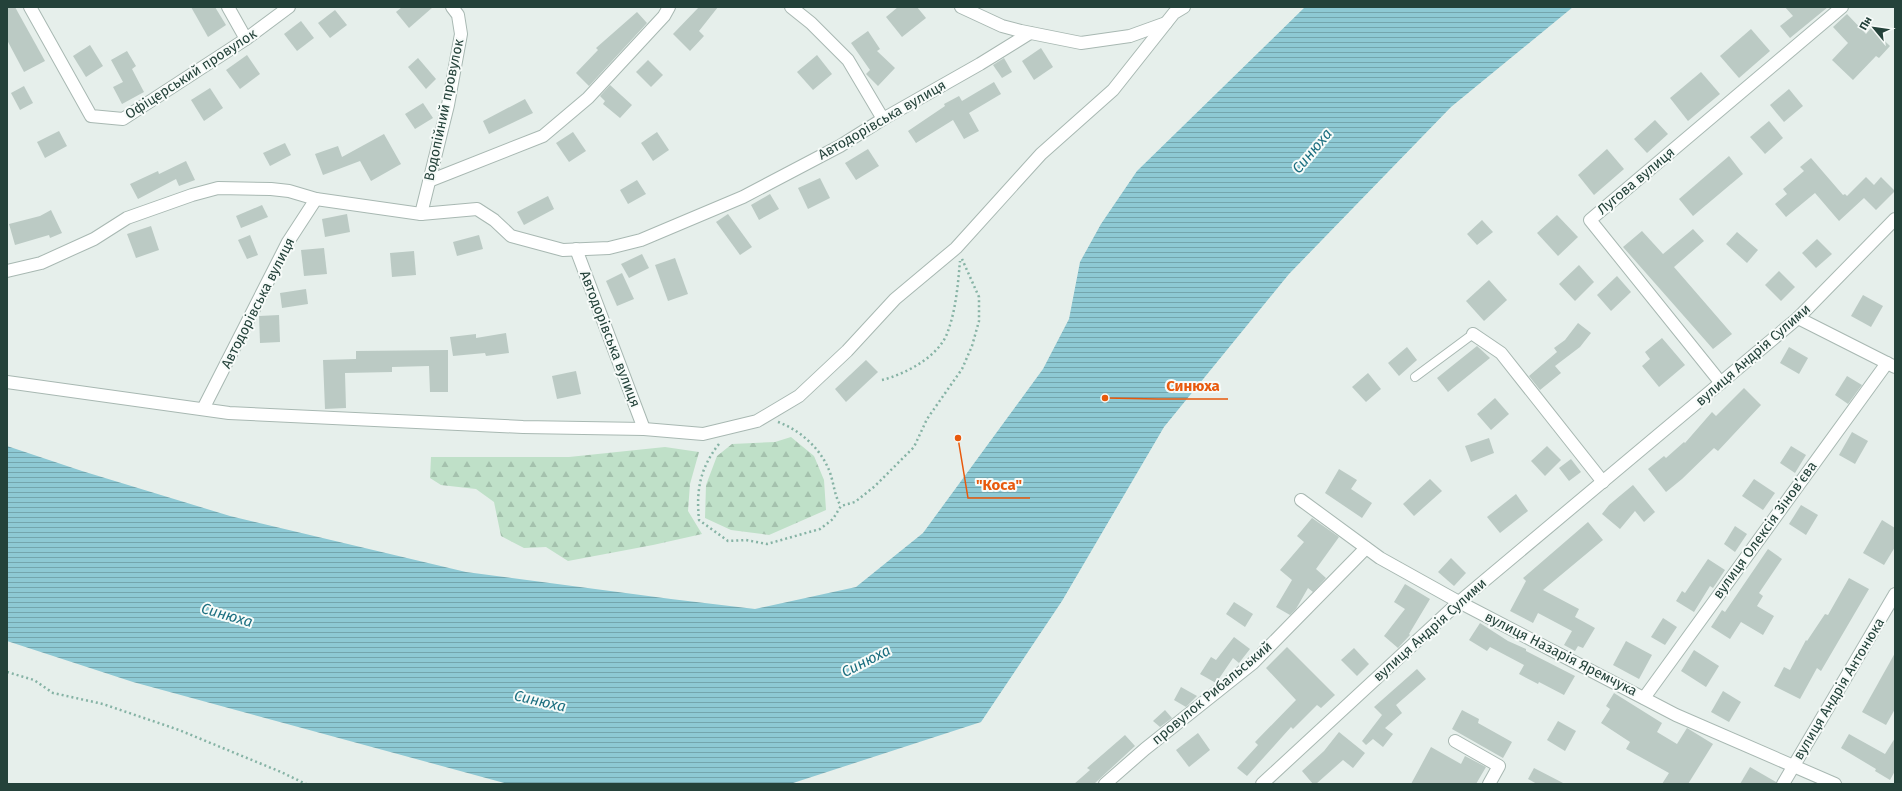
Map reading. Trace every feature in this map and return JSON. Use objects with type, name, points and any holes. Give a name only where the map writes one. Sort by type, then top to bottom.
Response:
[{"type":"street","name":"Офіцерський провулок","points":[[30,7],[91,116],[123,119],[246,39],[289,7]]},
{"type":"street","points":[[228,7],[246,39]]},
{"type":"street","name":"Водопійний провулок","points":[[421,214],[448,105],[461,34],[458,16],[452,7]]},
{"type":"street","points":[[429,181],[543,136],[588,98],[664,16],[669,7]]},
{"type":"street","points":[[791,7],[848,60],[883,118]]},
{"type":"street","points":[[962,7],[1002,26],[1081,43],[1130,36],[1167,22]]},
{"type":"street","points":[[7,382],[237,414],[523,426],[644,429],[703,434],[762,418],[799,396],[847,351],[895,299],[956,248],[1041,154],[1113,90],[1167,22],[1174,14],[1184,7]]},
{"type":"street","name":"Лугова вулиця","points":[[1721,382],[1590,220],[1842,7]]},
{"type":"street","name":"Автодорівська вулиця","points":[[7,271],[41,263],[94,239],[127,218],[192,195],[218,188],[271,189],[316,199],[421,214],[477,210],[494,220],[511,236],[563,250],[609,248],[641,240],[743,197],[840,146],[883,118],[980,64],[1030,33]]},
{"type":"street","name":"Автодорівська вулиця","points":[[204,409],[288,242],[316,199]]},
{"type":"street","name":"вулиця Андрія Сулими","points":[[1262,784],[1459,602],[1798,318],[1895,220]]},
{"type":"street","name":"Автодорівська вулиця","points":[[576,249],[644,429]]},
{"type":"street","points":[[1798,318],[1891,365]]},
{"type":"street","points":[[1473,334],[1501,353],[1602,482]]},
{"type":"street","name":"вулиця Олексія Зіновʼєва","points":[[1644,698],[1891,365]]},
{"type":"street","name":"вулиця Назарія Яремчука","points":[[1301,500],[1380,558],[1459,602],[1676,715],[1835,784]]},
{"type":"street","name":"провулок Рибальський","points":[[1105,784],[1145,749],[1253,663],[1366,548]]},
{"type":"street","name":"вулиця Андрія Антонюка","points":[[1783,784],[1895,594]]},
{"type":"street","points":[[1455,741],[1499,766],[1489,784]]},
{"type":"lane","points":[[1415,377],[1473,334]]},
{"type":"path","points":[[732,427],[710,454],[699,480],[697,504],[699,520],[728,541],[746,540],[767,544],[820,529],[834,519],[841,506],[855,502],[875,486],[914,447],[927,419],[962,369],[972,346],[979,321],[979,297],[961,257],[955,304],[948,332],[941,343],[920,364],[893,377],[882,380]]},
{"type":"path","points":[[762,418],[780,423],[802,434],[816,448],[829,469],[838,501],[841,506]]},
{"type":"path","points":[[7,672],[34,680],[53,693],[103,704],[179,730],[281,772],[306,784]]},
{"type":"green space","points":[[791,437],[814,456],[824,480],[826,510],[769,535],[731,530],[705,518],[706,485],[717,456],[732,444],[775,442]]},
{"type":"green space","points":[[665,447],[699,452],[690,484],[688,511],[702,534],[568,561],[546,547],[524,548],[501,536],[494,502],[476,489],[441,485],[430,478],[431,457],[569,457]]},
{"type":"water","name":"Синюха","points":[[1305,7],[1573,7],[1451,107],[1289,274],[1164,427],[1062,601],[981,722],[790,784],[508,784],[133,682],[7,641],[7,446],[82,471],[230,516],[466,572],[755,609],[856,587],[923,533],[1043,369],[1069,319],[1080,262],[1101,224],[1137,171]]},
{"type":"building","points":[[7,7],[15,7],[45,61],[24,72],[7,40]]},
{"type":"building","points":[[191,7],[215,7],[226,25],[208,37]]},
{"type":"building","points":[[402,7],[433,7],[409,28],[396,12]]},
{"type":"building","points":[[699,7],[718,7],[699,31],[704,36],[690,51],[673,34]]},
{"type":"building","points":[[898,7],[917,7],[926,18],[902,37],[886,17]]},
{"type":"building","points":[[1785,7],[1828,7],[1790,38],[1780,26],[1793,16]]},
{"type":"building","points":[[335,10],[347,25],[330,38],[318,23]]},
{"type":"building","points":[[637,12],[647,23],[589,86],[576,73],[598,50],[596,48]]},
{"type":"building","points":[[1847,14],[1866,34],[1871,28],[1890,46],[1879,58],[1876,56],[1853,80],[1832,60],[1848,43],[1833,27]]},
{"type":"building","points":[[301,21],[314,38],[297,51],[284,34]]},
{"type":"building","points":[[1751,29],[1770,51],[1739,78],[1720,56]]},
{"type":"building","points":[[868,31],[880,49],[877,51],[895,68],[878,86],[866,74],[870,70],[851,43]]},
{"type":"building","points":[[90,45],[103,66],[86,77],[73,56]]},
{"type":"building","points":[[1041,48],[1053,67],[1034,80],[1022,61]]},
{"type":"building","points":[[127,51],[136,66],[132,69],[144,92],[122,104],[113,87],[123,82],[111,60]]},
{"type":"building","points":[[247,55],[260,74],[240,89],[226,70]]},
{"type":"building","points":[[817,55],[832,74],[813,90],[797,72]]},
{"type":"building","points":[[418,58],[436,79],[426,89],[408,67]]},
{"type":"building","points":[[1004,58],[1012,72],[1002,78],[993,65]]},
{"type":"building","points":[[648,60],[663,75],[651,87],[636,72]]},
{"type":"building","points":[[1701,72],[1720,94],[1688,121],[1670,98]]},
{"type":"building","points":[[994,82],[1001,94],[969,113],[979,131],[964,139],[953,120],[916,143],[908,131],[945,106],[944,104],[959,96],[962,101]]},
{"type":"building","points":[[610,85],[632,105],[620,118],[603,104],[605,101],[600,96]]},
{"type":"building","points":[[24,86],[33,103],[20,110],[11,93]]},
{"type":"building","points":[[210,88],[223,108],[204,121],[191,100]]},
{"type":"building","points":[[1789,89],[1803,106],[1784,122],[1770,105]]},
{"type":"building","points":[[525,99],[533,113],[489,134],[483,121]]},
{"type":"building","points":[[423,103],[433,118],[415,129],[405,114]]},
{"type":"building","points":[[1655,120],[1668,134],[1647,153],[1634,139]]},
{"type":"building","points":[[1769,121],[1783,138],[1765,154],[1750,137]]},
{"type":"building","points":[[59,131],[67,146],[45,158],[37,142]]},
{"type":"building","points":[[573,132],[586,151],[569,162],[556,143]]},
{"type":"building","points":[[657,132],[669,150],[653,161],[641,143]]},
{"type":"building","points":[[384,134],[401,164],[371,181],[360,161],[323,175],[315,154],[338,146],[342,157]]},
{"type":"building","points":[[285,143],[291,155],[270,166],[263,153]]},
{"type":"building","points":[[868,149],[879,166],[856,180],[845,163]]},
{"type":"building","points":[[1607,149],[1624,169],[1594,195],[1578,175]]},
{"type":"building","points":[[1729,156],[1743,174],[1693,216],[1679,199]]},
{"type":"building","points":[[1811,158],[1843,195],[1845,194],[1847,196],[1866,177],[1874,185],[1881,177],[1895,191],[1876,210],[1864,198],[1839,221],[1815,193],[1786,217],[1775,204],[1787,194],[1783,189],[1804,171],[1800,167]]},
{"type":"building","points":[[186,161],[195,180],[179,186],[176,179],[138,199],[130,184],[158,171],[159,174]]},
{"type":"building","points":[[820,178],[830,198],[808,209],[798,188]]},
{"type":"building","points":[[637,180],[646,194],[628,204],[620,190]]},
{"type":"building","points":[[770,194],[779,209],[759,220],[751,205]]},
{"type":"building","points":[[548,196],[554,209],[524,225],[517,212]]},
{"type":"building","points":[[262,205],[268,217],[241,228],[236,216]]},
{"type":"building","points":[[51,210],[62,233],[50,238],[49,235],[15,245],[9,224],[40,216]]},
{"type":"building","points":[[347,214],[350,232],[325,237],[322,219]]},
{"type":"building","points":[[728,214],[752,247],[740,255],[716,222]]},
{"type":"building","points":[[1557,215],[1578,237],[1558,256],[1537,233]]},
{"type":"building","points":[[1482,220],[1493,232],[1477,245],[1467,234]]},
{"type":"building","points":[[151,226],[159,250],[136,258],[127,234]]},
{"type":"building","points":[[1693,229],[1704,241],[1674,267],[1732,334],[1713,349],[1623,247],[1642,231],[1663,254]]},
{"type":"building","points":[[1737,232],[1758,250],[1747,263],[1726,244]]},
{"type":"building","points":[[250,235],[258,255],[247,259],[238,240]]},
{"type":"building","points":[[479,235],[483,249],[457,256],[453,242]]},
{"type":"building","points":[[1817,239],[1832,254],[1816,268],[1802,253]]},
{"type":"building","points":[[324,248],[327,274],[304,276],[301,250]]},
{"type":"building","points":[[414,251],[416,275],[392,277],[390,253]]},
{"type":"building","points":[[642,254],[649,268],[629,278],[621,264]]},
{"type":"building","points":[[675,258],[688,294],[668,301],[655,265]]},
{"type":"building","points":[[1579,265],[1594,282],[1575,301],[1559,284]]},
{"type":"building","points":[[1779,271],[1795,287],[1781,301],[1765,285]]},
{"type":"building","points":[[622,273],[634,299],[617,306],[606,281]]},
{"type":"building","points":[[1617,276],[1631,292],[1611,311],[1597,295]]},
{"type":"building","points":[[1489,280],[1507,300],[1484,321],[1466,301]]},
{"type":"building","points":[[306,289],[308,304],[282,308],[280,293]]},
{"type":"building","points":[[1863,295],[1883,306],[1871,327],[1851,316]]},
{"type":"building","points":[[279,315],[280,342],[260,343],[259,316]]},
{"type":"building","points":[[1578,323],[1591,333],[1580,347],[1555,366],[1561,373],[1540,390],[1529,376],[1557,352],[1554,348],[1565,340]]},
{"type":"building","points":[[506,333],[509,353],[486,356],[485,353],[453,356],[450,337],[476,334],[476,338]]},
{"type":"building","points":[[1662,338],[1685,365],[1659,387],[1642,366],[1650,359],[1645,352]]},
{"type":"building","points":[[1477,346],[1490,358],[1448,392],[1437,378]]},
{"type":"building","points":[[1407,347],[1417,360],[1399,376],[1388,363]]},
{"type":"building","points":[[1789,347],[1808,358],[1799,374],[1780,363]]},
{"type":"building","points":[[448,350],[448,392],[430,392],[429,366],[392,367],[392,372],[345,373],[346,408],[325,409],[323,360],[356,359],[356,351]]},
{"type":"building","points":[[866,360],[878,372],[846,402],[835,389]]},
{"type":"building","points":[[576,371],[581,394],[557,399],[552,376]]},
{"type":"building","points":[[1368,373],[1381,389],[1366,402],[1352,387]]},
{"type":"building","points":[[1847,376],[1862,385],[1848,404],[1835,395]]},
{"type":"building","points":[[1744,388],[1761,405],[1718,451],[1714,448],[1682,479],[1666,492],[1648,469],[1664,456],[1666,458],[1684,442],[1685,443],[1712,412],[1716,416]]},
{"type":"building","points":[[1495,398],[1509,414],[1491,430],[1477,414]]},
{"type":"building","points":[[1852,432],[1868,441],[1855,464],[1839,455]]},
{"type":"building","points":[[1489,438],[1494,453],[1471,462],[1465,446]]},
{"type":"building","points":[[1547,446],[1561,460],[1545,476],[1531,461]]},
{"type":"building","points":[[1791,446],[1806,455],[1795,473],[1780,463]]},
{"type":"building","points":[[1571,459],[1581,472],[1569,481],[1559,468]]},
{"type":"building","points":[[1339,469],[1357,480],[1351,489],[1372,503],[1362,518],[1325,493]]},
{"type":"building","points":[[1430,479],[1442,491],[1414,516],[1403,504]]},
{"type":"building","points":[[1754,479],[1775,493],[1763,510],[1742,496]]},
{"type":"building","points":[[1633,485],[1655,512],[1644,522],[1635,511],[1620,529],[1602,514],[1609,505]]},
{"type":"building","points":[[1516,494],[1528,511],[1500,533],[1487,517]]},
{"type":"building","points":[[1801,505],[1818,515],[1806,535],[1789,524]]},
{"type":"building","points":[[1312,518],[1339,537],[1316,569],[1326,578],[1313,592],[1308,588],[1296,609],[1290,615],[1276,607],[1292,580],[1280,570],[1304,542],[1297,536]]},
{"type":"building","points":[[1882,520],[1895,528],[1895,547],[1884,565],[1863,553]]},
{"type":"building","points":[[1588,522],[1603,540],[1543,590],[1579,609],[1575,617],[1595,628],[1583,648],[1578,646],[1575,651],[1564,645],[1572,631],[1538,613],[1533,623],[1510,611],[1526,581],[1523,578]]},
{"type":"building","points":[[1735,526],[1747,534],[1735,552],[1724,544]]},
{"type":"building","points":[[1768,549],[1782,559],[1759,593],[1763,596],[1757,606],[1774,616],[1763,635],[1741,622],[1730,639],[1711,627],[1722,610],[1725,612]]},
{"type":"building","points":[[1451,558],[1466,573],[1454,586],[1438,572]]},
{"type":"building","points":[[1708,559],[1725,570],[1713,588],[1710,586],[1694,612],[1676,601],[1682,591],[1685,593]]},
{"type":"building","points":[[1849,578],[1869,589],[1821,671],[1817,668],[1800,699],[1774,686],[1784,667],[1790,670],[1806,640],[1807,641],[1825,614],[1828,615]]},
{"type":"building","points":[[1405,584],[1430,599],[1409,634],[1410,635],[1398,648],[1384,636],[1405,609],[1394,602]]},
{"type":"building","points":[[1234,602],[1253,614],[1245,627],[1226,614]]},
{"type":"building","points":[[1663,618],[1677,627],[1665,645],[1651,637]]},
{"type":"building","points":[[1480,623],[1508,641],[1526,649],[1526,651],[1575,676],[1564,695],[1539,682],[1538,684],[1519,674],[1524,665],[1490,647],[1487,651],[1469,640]]},
{"type":"building","points":[[1234,637],[1250,649],[1239,663],[1233,658],[1216,683],[1200,674],[1211,657],[1216,660]]},
{"type":"building","points":[[1626,641],[1652,655],[1639,679],[1613,665]]},
{"type":"building","points":[[1287,647],[1335,695],[1321,708],[1317,705],[1293,729],[1291,727],[1247,776],[1237,768],[1258,745],[1255,742],[1296,700],[1266,668]]},
{"type":"building","points":[[1354,648],[1369,664],[1357,676],[1341,660]]},
{"type":"building","points":[[1694,650],[1719,666],[1706,687],[1681,671]]},
{"type":"building","points":[[1895,653],[1895,709],[1886,725],[1862,712]]},
{"type":"building","points":[[1417,669],[1426,679],[1396,705],[1402,713],[1385,728],[1393,734],[1383,747],[1373,739],[1366,745],[1362,741],[1382,715],[1374,707]]},
{"type":"building","points":[[1181,687],[1197,696],[1186,707],[1174,700]]},
{"type":"building","points":[[1723,691],[1741,702],[1729,722],[1711,712]]},
{"type":"building","points":[[1614,693],[1662,723],[1657,732],[1677,744],[1687,728],[1713,744],[1688,784],[1662,784],[1669,773],[1626,749],[1630,742],[1601,723],[1610,709],[1606,706]]},
{"type":"building","points":[[1165,710],[1172,718],[1160,727],[1153,721]]},
{"type":"building","points":[[1462,710],[1479,719],[1478,723],[1512,742],[1503,758],[1452,729]]},
{"type":"building","points":[[1558,721],[1576,731],[1565,751],[1547,740]]},
{"type":"building","points":[[1339,732],[1365,753],[1353,768],[1343,760],[1316,784],[1313,784],[1302,771],[1324,751]]},
{"type":"building","points":[[1198,733],[1210,750],[1189,767],[1176,750]]},
{"type":"building","points":[[1849,734],[1885,754],[1895,738],[1895,771],[1890,780],[1875,771],[1876,769],[1841,748]]},
{"type":"building","points":[[1125,735],[1135,746],[1094,784],[1074,784],[1090,770],[1087,768]]},
{"type":"building","points":[[1431,747],[1461,764],[1465,756],[1486,767],[1476,784],[1411,784]]},
{"type":"building","points":[[1750,767],[1776,782],[1776,784],[1740,784]]},
{"type":"building","points":[[1534,768],[1565,784],[1537,784],[1528,779]]},
{"type":"place","name":"Синюха","points":[[1105,398]]},
{"type":"place","name":"\"Коса\"","points":[[958,438]]}]
